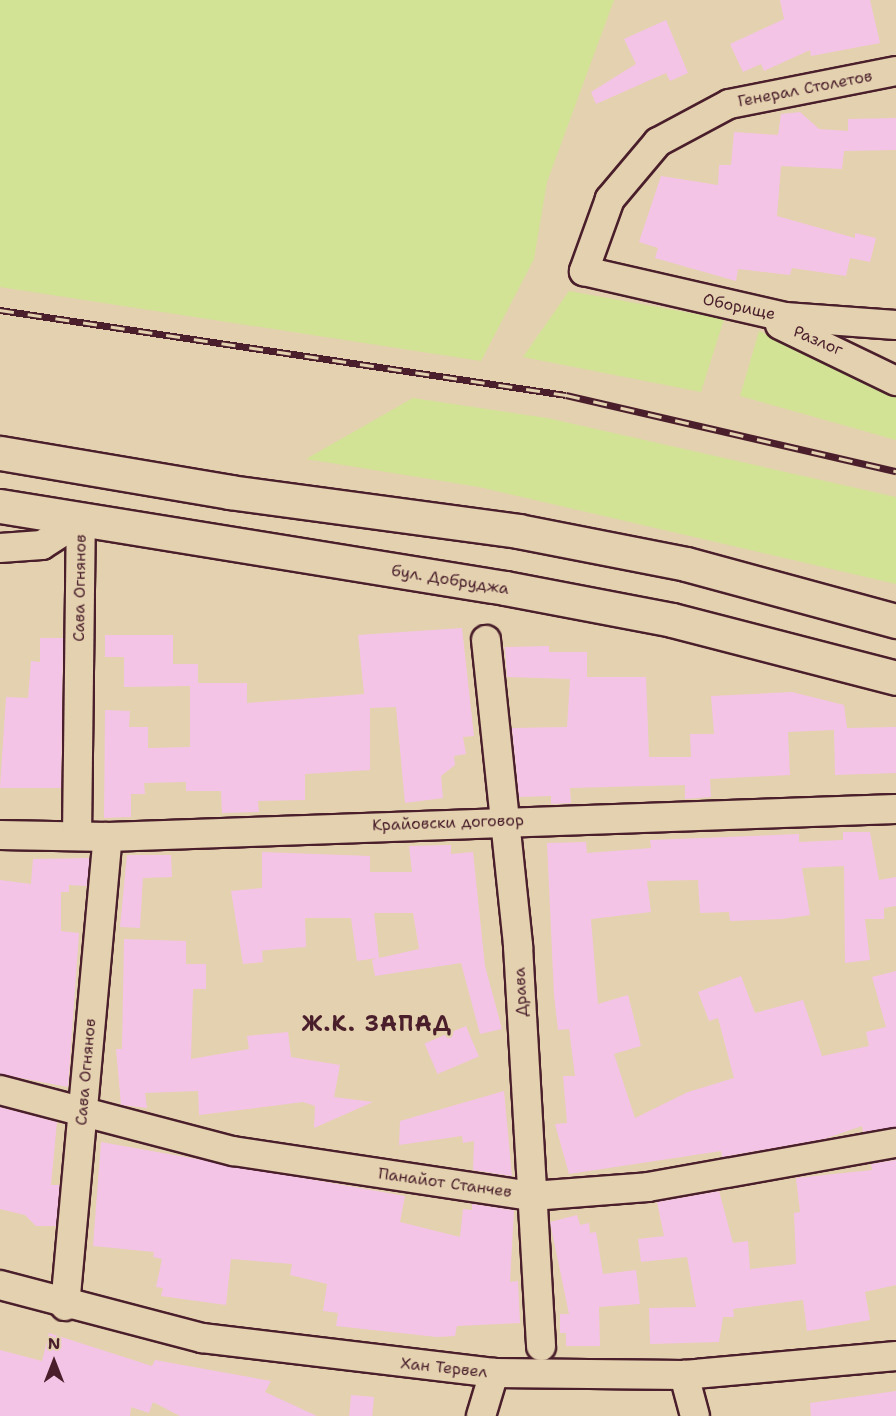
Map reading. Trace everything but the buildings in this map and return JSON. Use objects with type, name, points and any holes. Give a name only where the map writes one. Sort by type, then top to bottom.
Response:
[{"type":"main road","points":[[0,453],[230,492],[530,533],[686,564],[896,621]]},
{"type":"main road","name":"бул. Добруджа","points":[[0,506],[672,620],[896,678]]},
{"type":"street","name":"Генерал Столетов","points":[[584,272],[610,199],[658,142],[729,104],[896,71]]},
{"type":"street","name":"Оборище","points":[[584,272],[785,317],[896,324]]},
{"type":"street","name":"Разлог","points":[[736,306],[843,351],[896,381]]},
{"type":"street","points":[[0,548],[42,545],[81,520]]},
{"type":"street","name":"Сава Огнянов","points":[[77,836],[81,520]]},
{"type":"street","name":"Драва","points":[[486,640],[502,821],[518,946],[541,1346]]},
{"type":"street","name":"Крайовски договор","points":[[0,835],[108,837],[896,808]]},
{"type":"street","name":"Сава Огнянов","points":[[65,1306],[108,837]]},
{"type":"street","name":"Панайот Станчев","points":[[0,1090],[82,1114],[233,1151],[532,1196],[648,1187],[896,1143]]},
{"type":"street","name":"Хан Тервел","points":[[0,1286],[65,1306],[202,1338],[494,1373],[684,1375],[896,1356]]},
{"type":"street","points":[[481,1416],[494,1373]]},
{"type":"street","points":[[684,1375],[695,1416]]},
{"type":"green space","points":[[0,0],[614,0],[547,182],[534,259],[481,361],[0,287]]},
{"type":"green space","points":[[569,291],[724,319],[701,392],[523,357]]},
{"type":"green space","points":[[759,331],[896,394],[896,440],[740,396]]},
{"type":"green space","points":[[413,398],[547,418],[896,497],[896,584],[479,487],[306,459]]},
{"type":"railway","points":[[0,310],[566,395],[896,471]]},
{"type":"district","name":"Ж.К. ЗАПАД","points":[[377,1024]]}]
